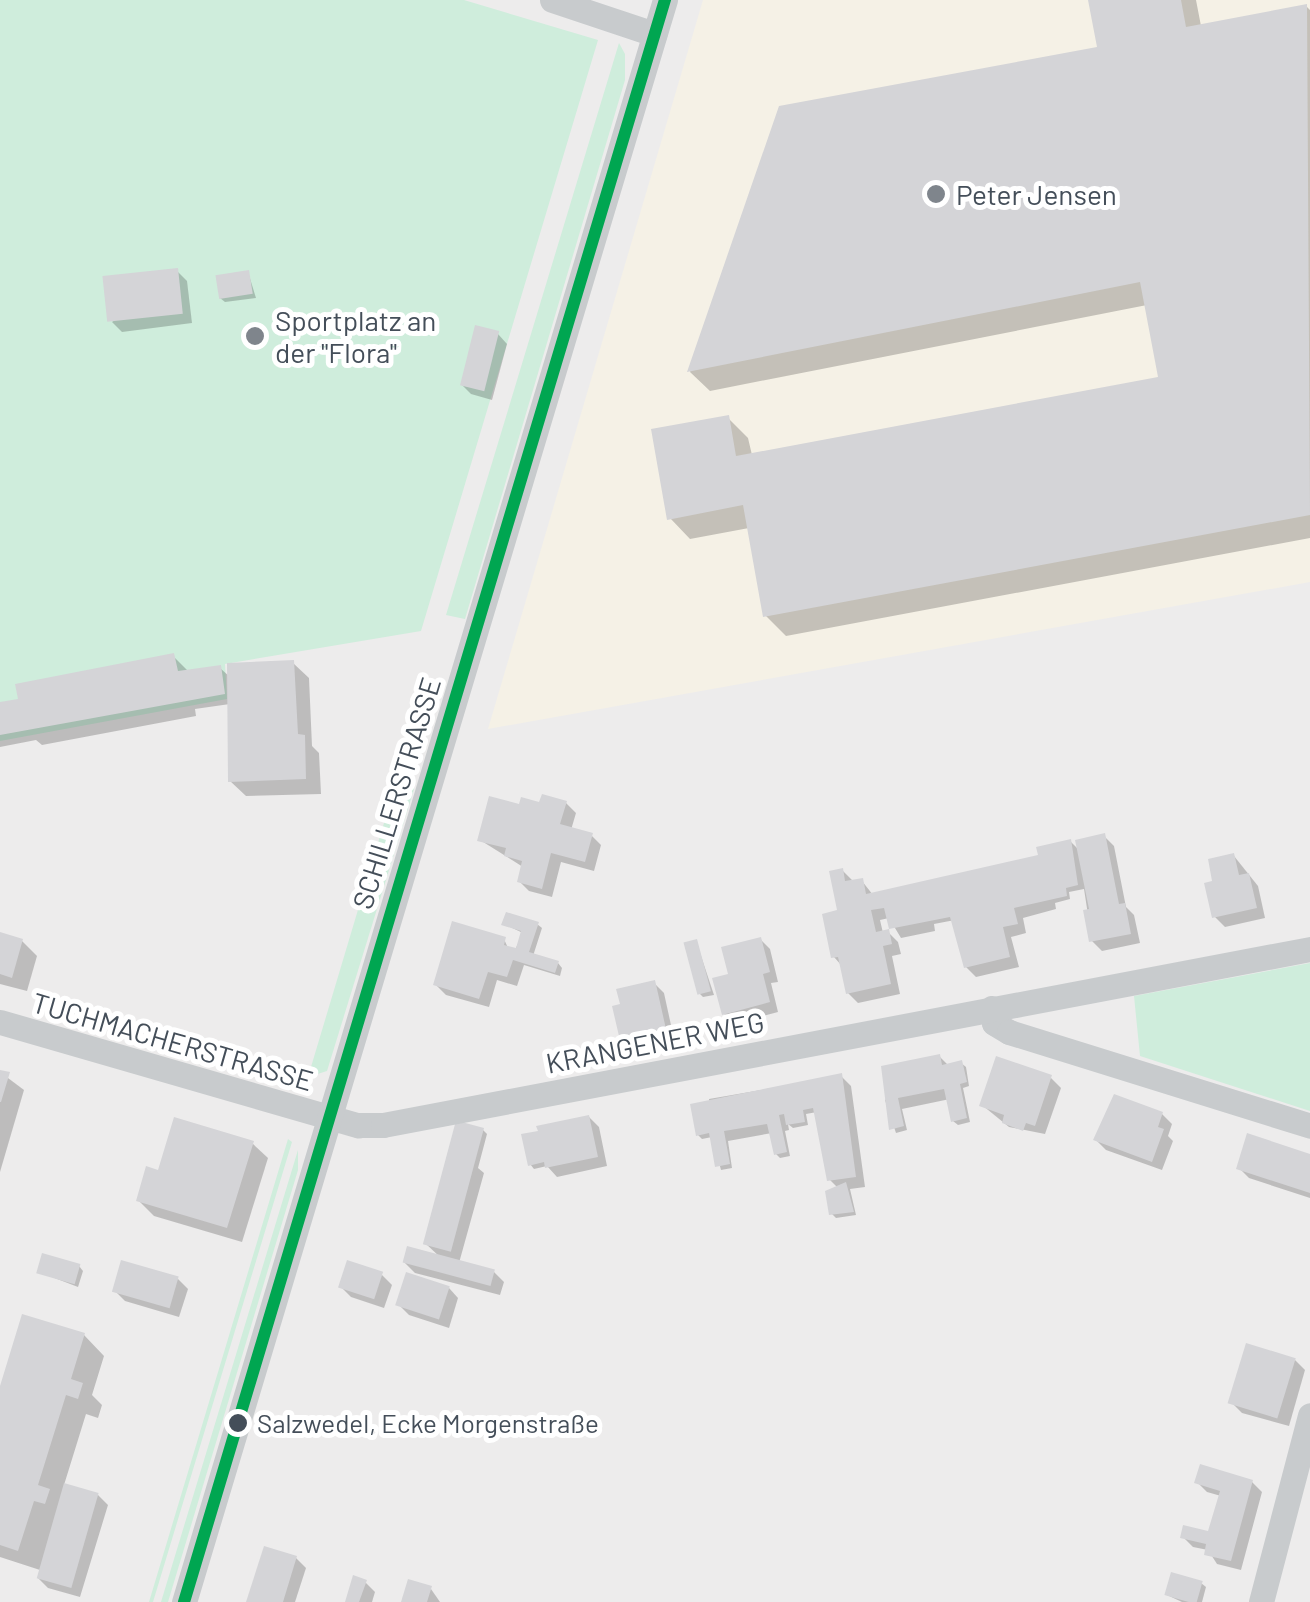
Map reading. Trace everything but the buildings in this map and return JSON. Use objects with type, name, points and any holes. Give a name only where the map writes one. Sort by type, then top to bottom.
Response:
[{"type":"street","points":[[552,0],[654,34]]},
{"type":"street","name":"SCHILLERSTRASSE","points":[[184,1602],[665,0]]},
{"type":"street","name":"KRANGENER WEG","points":[[330,1117],[358,1125],[383,1125],[1310,949]]},
{"type":"street","points":[[992,1008],[994,1022],[1010,1032],[1310,1126]]},
{"type":"street","name":"TUCHMACHERSTRASSE","points":[[0,1022],[330,1117]]},
{"type":"street","points":[[1261,1602],[1310,1415]]},
{"type":"shaded area","points":[[703,0],[1310,0],[1310,582],[488,729]]},
{"type":"green space","name":"Sportplatz an der \"Flora\"","points":[[0,0],[464,0],[598,40],[421,631],[225,664],[227,699],[0,741]]},
{"type":"green space","points":[[619,43],[625,54],[625,80],[465,619],[446,615]]},
{"type":"green space","points":[[398,776],[410,780],[414,789],[327,1071],[308,1077]]},
{"type":"green space","points":[[1310,963],[1310,1111],[1140,1056],[1134,996]]},
{"type":"green space","points":[[288,1139],[292,1142],[153,1602],[149,1602]]},
{"type":"green space","points":[[298,1150],[298,1170],[168,1602],[161,1602]]},
{"type":"transit line","points":[[184,1602],[665,0]]},
{"type":"place","name":"Peter Jensen","points":[[936,194]]},
{"type":"place","name":"Sportplatz an der \"Flora\"","points":[[255,336]]},
{"type":"place","name":"Salzwedel, Ecke Morgenstraße","points":[[238,1423]]}]
